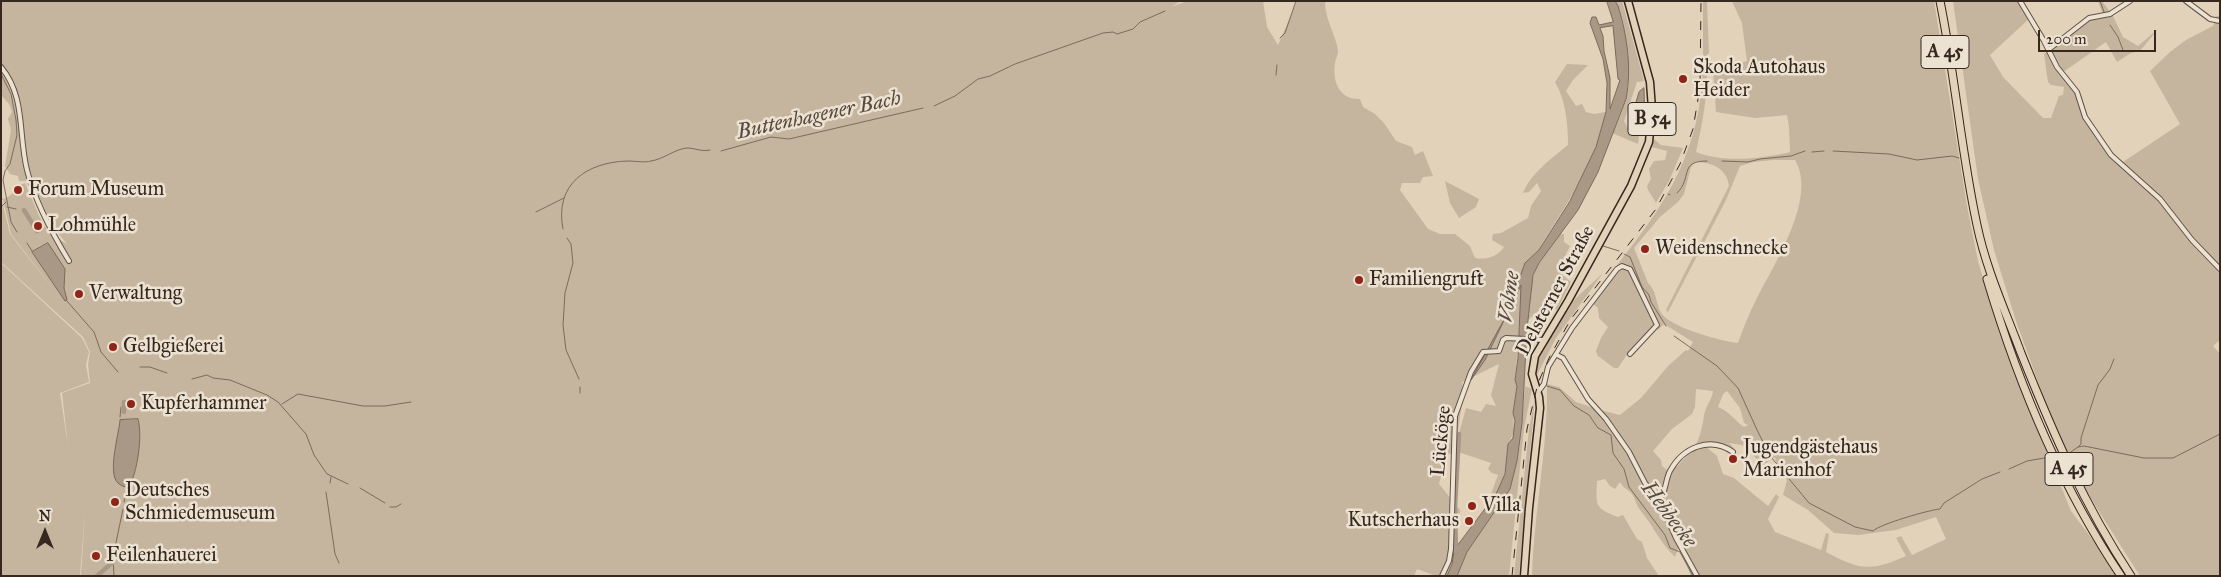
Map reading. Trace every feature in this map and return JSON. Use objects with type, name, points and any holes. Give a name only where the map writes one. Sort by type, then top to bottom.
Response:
[{"type":"highway","name":"A 45","points":[[1935,1],[1975,224],[1998,315],[2032,407],[2067,485],[2121,576]]},
{"type":"highway","name":"A 45","points":[[1940,1],[1954,103]]},
{"type":"highway","name":"A 45","points":[[1975,224],[1989,272],[2040,404],[2075,480],[2131,576]]},
{"type":"main road","name":"Delsterner Straße","points":[[1524,576],[1529,508],[1540,414],[1538,392],[1532,374],[1532,366],[1544,340],[1568,301],[1631,186],[1649,142],[1652,108],[1650,82],[1628,1]]},
{"type":"street","points":[[2020,1],[2057,67],[2077,92],[2085,117],[2111,155],[2160,199],[2192,240],[2220,269]]},
{"type":"street","points":[[2048,50],[2088,18],[2110,14],[2130,1]]},
{"type":"street","points":[[2186,1],[2210,19],[2220,20]]},
{"type":"street","points":[[1,66],[11,80],[17,96],[24,153],[31,186],[69,261]]},
{"type":"street","points":[[1538,392],[1544,384],[1548,367],[1557,356],[1563,343],[1589,304],[1617,269],[1622,266],[1630,269],[1657,325],[1630,354]]},
{"type":"street","name":"Lücköge","points":[[1442,576],[1449,561],[1451,549],[1455,416],[1476,363],[1484,351],[1499,351],[1506,338],[1544,340]]},
{"type":"street","points":[[1557,356],[1563,358],[1588,399],[1629,452],[1645,483],[1659,500],[1676,538],[1697,576]]},
{"type":"street","points":[[1659,500],[1663,497],[1669,472],[1677,460],[1689,451],[1713,443],[1722,445],[1733,452]]},
{"type":"shaded area","points":[[1,1],[1181,1],[1171,7],[1187,1],[1263,1],[1267,27],[1278,45],[1297,1],[1325,1],[1325,8],[1338,50],[1334,71],[1339,89],[1353,99],[1360,99],[1363,107],[1375,114],[1384,123],[1396,141],[1412,147],[1415,155],[1423,151],[1433,176],[1423,177],[1420,183],[1402,183],[1400,190],[1428,229],[1440,234],[1455,234],[1470,246],[1475,258],[1479,259],[1495,255],[1504,247],[1492,240],[1493,234],[1501,233],[1528,218],[1531,206],[1541,191],[1537,183],[1529,192],[1523,193],[1527,185],[1542,166],[1568,145],[1566,112],[1555,82],[1567,64],[1588,65],[1573,80],[1566,91],[1576,106],[1582,104],[1586,112],[1594,114],[1606,112],[1595,150],[1579,184],[1539,250],[1526,265],[1519,284],[1521,284],[1522,296],[1515,380],[1517,386],[1513,413],[1514,432],[1508,444],[1505,474],[1496,494],[1485,507],[1484,499],[1487,494],[1491,494],[1498,475],[1488,469],[1491,463],[1458,452],[1446,455],[1439,484],[1460,510],[1454,555],[1447,576],[1436,576],[1417,569],[1414,576],[81,576],[85,511],[80,576],[1,576],[1,263],[82,338],[89,352],[86,365],[89,382],[60,393],[68,446],[62,393],[90,383],[88,365],[90,352],[83,337],[1,262],[2,201],[10,234],[57,294],[11,234],[3,200],[1,200],[1,197],[3,199],[7,197],[25,183],[45,227],[53,234],[60,248],[63,247],[60,240],[67,244],[54,228],[31,181],[19,181],[18,176],[10,174],[5,166],[11,130],[8,119],[12,112],[9,104],[2,96]],"holes":[[[1499,364],[1491,395],[1496,406],[1486,404],[1481,412],[1466,408],[1458,437],[1463,396],[1462,382]]]},
{"type":"shaded area","points":[[1607,1],[1615,1],[1624,29],[1628,52],[1629,76],[1626,99],[1598,172],[1578,210],[1539,263],[1533,275],[1527,329],[1522,423],[1517,461],[1510,489],[1467,552],[1457,576],[1447,576],[1452,564],[1455,546],[1457,546],[1496,494],[1505,474],[1508,444],[1513,438],[1515,421],[1513,413],[1517,386],[1515,380],[1518,358],[1521,285],[1485,360],[1471,380],[1506,316],[1525,263],[1539,250],[1570,201],[1596,147],[1606,112],[1607,83],[1603,59],[1590,23],[1592,17],[1596,17],[1599,25],[1613,22]],"holes":[[[1613,26],[1618,79],[1620,80],[1610,109],[1610,78],[1600,28]]]},
{"type":"shaded area","points":[[1615,1],[1622,1],[1644,81],[1637,82],[1624,121],[1630,132],[1639,136],[1638,144],[1612,133],[1624,106],[1629,80],[1624,32]]},
{"type":"shaded area","points":[[1703,1],[1707,1],[1709,53],[1703,59]]},
{"type":"shaded area","points":[[1732,1],[1934,1],[1967,206],[1978,261],[2000,335],[2071,511],[2105,556],[2117,576],[1691,576],[1679,546],[1675,557],[1637,506],[1631,493],[1620,482],[1615,489],[1605,479],[1597,481],[1596,495],[1598,505],[1610,514],[1618,517],[1623,515],[1637,539],[1642,542],[1647,558],[1659,576],[1532,576],[1547,408],[1547,384],[1559,387],[1576,402],[1594,408],[1605,420],[1658,502],[1664,498],[1668,481],[1674,470],[1693,449],[1699,438],[1713,391],[1696,389],[1695,407],[1692,414],[1672,429],[1653,451],[1661,460],[1662,466],[1668,471],[1659,498],[1617,430],[1600,410],[1620,415],[1641,398],[1668,366],[1686,350],[1688,351],[1693,342],[1664,324],[1658,330],[1657,326],[1626,356],[1618,368],[1614,368],[1598,356],[1596,351],[1608,327],[1599,318],[1598,308],[1592,303],[1652,218],[1679,172],[1689,148],[1696,122],[1701,94],[1703,64],[1707,67],[1707,89],[1696,152],[1718,158],[1743,159],[1790,152],[1787,115],[1755,118],[1716,112],[1713,71],[1747,61],[1742,23]],"holes":[[[1795,160],[1801,176],[1801,193],[1790,232],[1751,311],[1738,343],[1683,328],[1665,317],[1660,311],[1634,248],[1660,217],[1678,202],[1684,194],[1691,167],[1695,162],[1707,163],[1722,170],[1729,186],[1666,310],[1668,312],[1726,200],[1740,166],[1753,162]],[[1727,391],[1740,408],[1744,423],[1748,425],[1744,427],[1718,407],[1723,394]],[[1708,443],[1722,445],[1733,452],[1735,449],[1729,443],[1742,445],[1763,465],[1775,457],[1787,480],[1783,495],[1808,510],[1834,533],[1858,535],[1896,530],[1936,517],[1946,539],[1912,555],[1901,536],[1896,538],[1906,556],[1874,567],[1865,567],[1848,562],[1826,552],[1829,534],[1826,533],[1821,550],[1775,532],[1768,519],[1779,497],[1776,494],[1768,506],[1734,478],[1723,474],[1717,456],[1704,445]]]},
{"type":"shaded area","points":[[1953,1],[2020,1],[2030,18],[1990,55],[2003,77],[2043,118],[2051,118],[2059,96],[2063,95],[2064,87],[2051,85],[2048,82],[2044,54],[2082,22],[2103,15],[2098,1],[2102,1],[2113,16],[2123,37],[2138,46],[2158,29],[2140,51],[2131,53],[2117,62],[2106,42],[2062,73],[2075,89],[2084,114],[2120,164],[2180,124],[2150,71],[2186,40],[2213,26],[2215,21],[2210,19],[2220,15],[2220,340],[2213,346],[2220,354],[2220,576],[2140,576],[2074,472],[2054,426],[2016,321],[1994,250],[1978,179]]},
{"type":"shaded area","points":[[1644,88],[1645,128],[1639,131],[1632,127],[1630,123],[1639,92]]},
{"type":"shaded area","points":[[1654,139],[1661,145],[1683,148],[1669,181],[1656,203],[1647,186],[1651,179],[1649,169],[1654,161],[1665,160],[1667,151],[1652,147]]},
{"type":"shaded area","points":[[1445,181],[1479,199],[1476,207],[1459,218],[1450,203]]},
{"type":"shaded area","points":[[1560,234],[1564,234],[1564,242],[1570,246],[1565,256],[1569,259],[1561,274],[1571,282],[1557,310],[1543,307],[1528,320],[1532,280],[1536,268]]},
{"type":"shaded area","points":[[48,243],[65,269],[64,288],[67,300],[65,301],[32,252]]},
{"type":"shaded area","points":[[1603,273],[1556,338],[1536,377],[1537,362],[1550,336],[1575,299]]},
{"type":"shaded area","points":[[1525,386],[1532,389],[1524,428],[1509,576],[1457,576],[1467,552],[1510,489],[1519,449]]},
{"type":"shaded area","points":[[1535,398],[1519,576],[1514,576],[1529,429]]},
{"type":"shaded area","points":[[138,419],[140,435],[138,454],[129,488],[119,484],[115,478],[114,453],[120,420]]},
{"type":"waterway","points":[[1280,38],[1285,33],[1296,1]]},
{"type":"waterway","points":[[2100,1],[2104,12]]},
{"type":"waterway","name":"Buttenhagener Bach","points":[[934,106],[955,96],[978,79],[1103,33],[1113,32],[1117,34],[1133,29],[1140,22],[1165,11]]},
{"type":"waterway","points":[[2110,25],[2118,37],[2123,50]]},
{"type":"waterway","points":[[1276,75],[1277,65]]},
{"type":"waterway","points":[[1,74],[11,94],[16,120],[17,135],[10,164],[5,171],[3,180],[11,222],[17,232]]},
{"type":"waterway","name":"Buttenhagener Bach","points":[[721,151],[771,137],[789,139],[923,108]]},
{"type":"waterway","name":"Buttenhagener Bach","points":[[563,229],[562,213],[564,200],[569,188],[577,178],[587,171],[613,162],[646,162],[656,160],[687,148],[704,151],[710,150]]},
{"type":"waterway","points":[[1722,161],[1748,162],[1791,156],[1805,151]]},
{"type":"waterway","points":[[1812,152],[1824,151]]},
{"type":"waterway","points":[[1833,151],[1889,154],[1917,160],[1952,156],[1959,158]]},
{"type":"waterway","points":[[1677,193],[1682,187],[1689,167],[1692,164],[1707,161]]},
{"type":"waterway","points":[[536,212],[564,198]]},
{"type":"waterway","points":[[1,207],[6,202]]},
{"type":"waterway","points":[[7,207],[16,209]]},
{"type":"waterway","points":[[24,210],[37,231]]},
{"type":"waterway","name":"Buttenhagener Bach","points":[[567,238],[571,244],[573,263],[565,293],[563,325],[566,350],[579,379]]},
{"type":"waterway","points":[[27,243],[32,251]]},
{"type":"waterway","points":[[1603,246],[1619,251]]},
{"type":"waterway","points":[[1624,254],[1630,257],[1642,287],[1649,295],[1651,302],[1666,326]]},
{"type":"waterway","points":[[66,300],[94,332],[101,352],[118,372]]},
{"type":"waterway","points":[[1674,336],[1717,366],[1738,388],[1771,457],[1809,503],[1855,527],[1873,531],[1894,521],[1940,509],[1944,503],[1982,479],[2000,472]]},
{"type":"waterway","points":[[2078,447],[2081,444],[2081,438],[2098,385],[2110,369],[2114,359]]},
{"type":"waterway","points":[[140,367],[150,367],[167,373]]},
{"type":"waterway","points":[[192,379],[207,375],[213,378],[230,380],[267,395],[278,402],[306,434],[314,455],[327,474],[348,484]]},
{"type":"waterway","name":"Hebbecke","points":[[1547,386],[1560,390],[1574,406],[1589,415],[1598,428],[1611,435],[1613,453],[1624,469],[1629,487],[1665,535],[1670,548],[1680,552],[1693,576]]},
{"type":"waterway","name":"Buttenhagener Bach","points":[[580,387],[580,393]]},
{"type":"waterway","points":[[282,404],[298,394],[363,406],[385,406],[411,402]]},
{"type":"waterway","points":[[124,402],[124,412]]},
{"type":"waterway","points":[[120,417],[121,407]]},
{"type":"waterway","points":[[1456,551],[1455,507],[1459,434]]},
{"type":"waterway","points":[[2068,454],[2078,447],[2084,446],[2144,458],[2173,458],[2220,434]]},
{"type":"waterway","points":[[2009,469],[2027,461],[2050,457]]},
{"type":"waterway","points":[[330,483],[331,477]]},
{"type":"waterway","points":[[124,502],[128,487]]},
{"type":"waterway","points":[[360,488],[385,503]]},
{"type":"waterway","points":[[326,492],[335,554],[339,563]]},
{"type":"waterway","points":[[390,507],[396,507],[401,504]]},
{"type":"waterway","points":[[114,576],[113,557],[123,509]]},
{"type":"waterway","points":[[97,576],[113,562]]},
{"type":"railway","points":[[1512,576],[1527,429],[1538,383],[1550,356],[1571,319],[1656,209],[1680,164],[1693,129],[1700,87],[1701,1]]},
{"type":"place","name":"Skoda Autohaus Heider","points":[[1683,79]]},
{"type":"place","name":"Forum Museum","points":[[18,190]]},
{"type":"place","name":"Lohmühle","points":[[38,226]]},
{"type":"place","name":"Weidenschnecke","points":[[1645,249]]},
{"type":"place","name":"Familiengruft","points":[[1359,280]]},
{"type":"place","name":"Verwaltung","points":[[79,294]]},
{"type":"place","name":"Gelbgießerei","points":[[113,347]]},
{"type":"place","name":"Kupferhammer","points":[[131,404]]},
{"type":"place","name":"Jugendgästehaus Marienhof","points":[[1733,459]]},
{"type":"place","name":"Deutsches Schmiedemuseum","points":[[115,502]]},
{"type":"place","name":"Villa","points":[[1472,506]]},
{"type":"place","name":"Kutscherhaus","points":[[1469,521]]},
{"type":"place","name":"Feilenhauerei","points":[[96,556]]},
{"type":"water label","name":"Volme","points":[[1510,297]]}]
